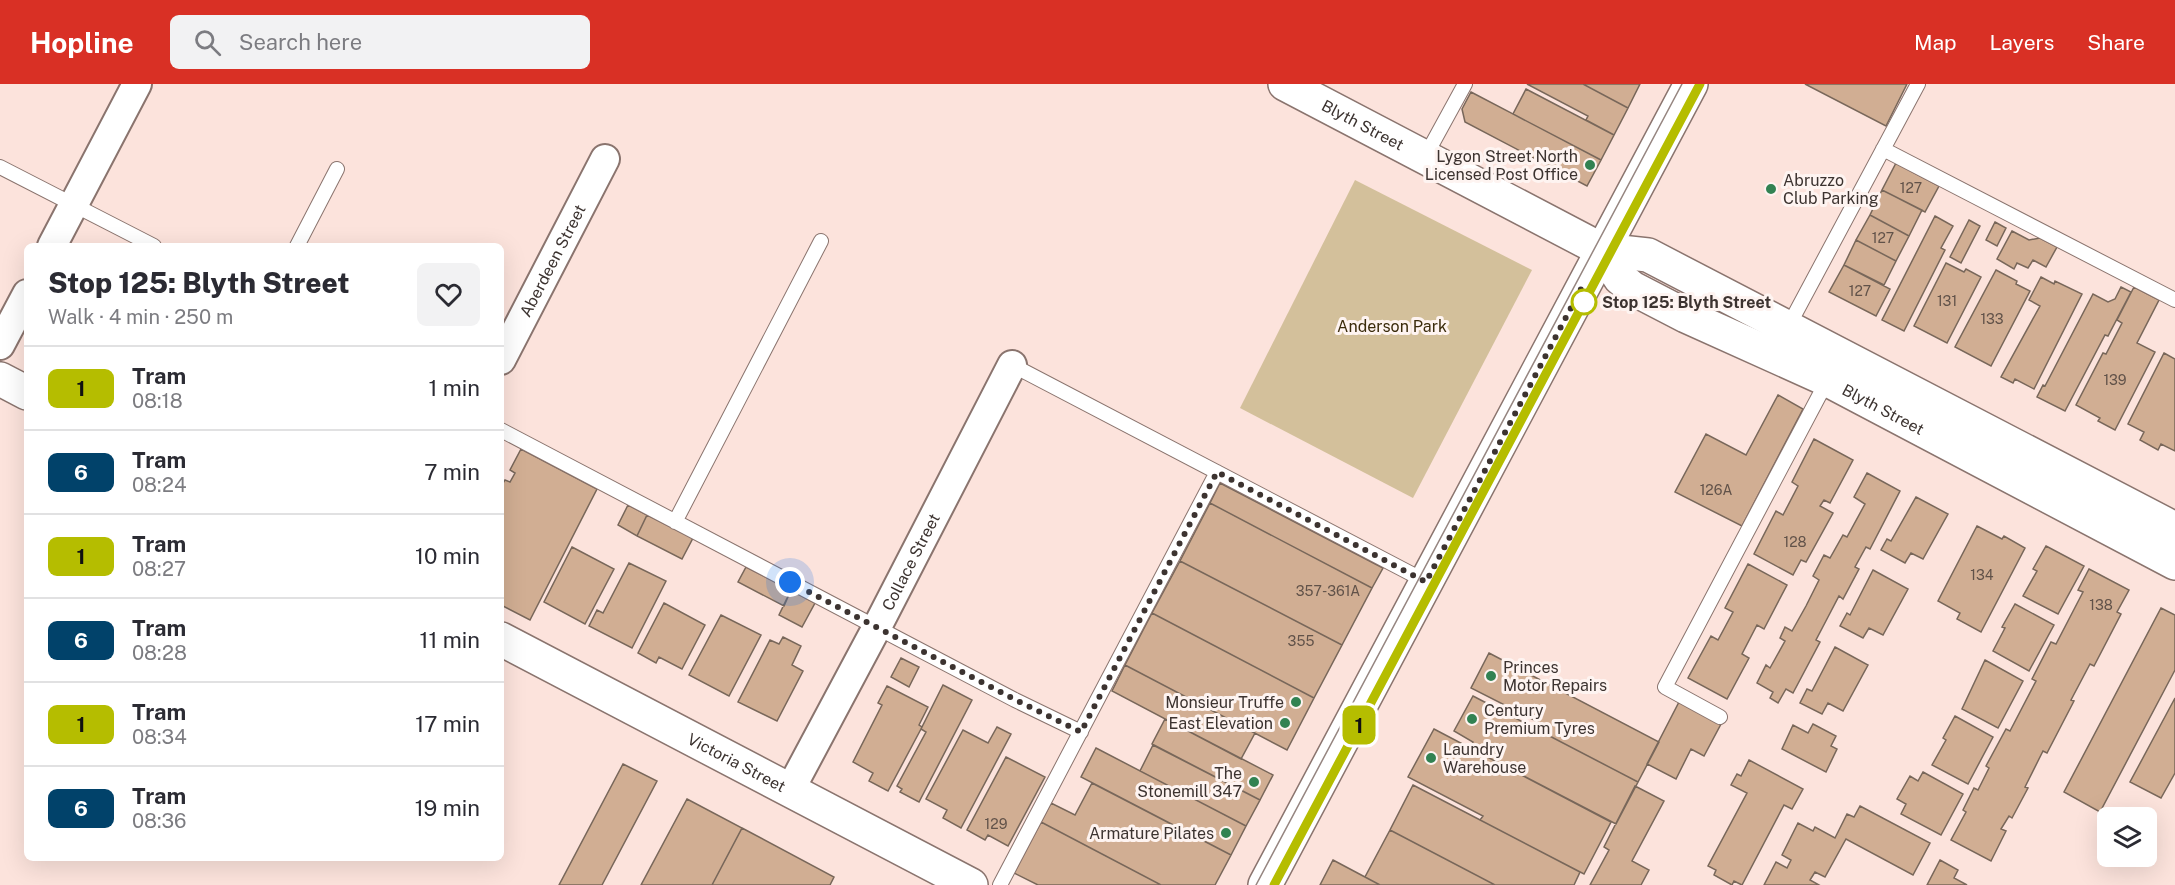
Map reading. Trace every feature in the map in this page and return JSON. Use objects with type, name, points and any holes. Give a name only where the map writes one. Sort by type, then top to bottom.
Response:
[{"type":"street","points":[[54,243],[137,84]]},
{"type":"street","name":"Blyth Street","points":[[1285,84],[1602,250],[1647,255],[1788,327],[1834,368]]},
{"type":"street","points":[[1264,885],[1691,84]]},
{"type":"street","name":"Aberdeen Street","points":[[504,354],[605,159]]},
{"type":"street","name":"Blyth Street","points":[[1602,250],[1620,278],[1632,288],[1686,315],[1834,368],[2174,550]]},
{"type":"street","points":[[0,345],[24,300]]},
{"type":"street","name":"Collace Street","points":[[790,790],[1012,365]]},
{"type":"street","points":[[0,379],[24,391]]},
{"type":"street","name":"Victoria Street","points":[[504,641],[971,885]]},
{"type":"lane","points":[[1425,157],[1465,84]]},
{"type":"lane","points":[[1788,327],[1918,84]]},
{"type":"lane","points":[[1883,149],[2175,300]]},
{"type":"lane","points":[[0,167],[148,243]]},
{"type":"lane","points":[[299,243],[337,170]]},
{"type":"lane","points":[[675,522],[821,241]]},
{"type":"lane","points":[[1012,365],[1426,582]]},
{"type":"lane","points":[[1720,717],[1665,687],[1834,368]]},
{"type":"lane","points":[[504,432],[1081,732]]},
{"type":"lane","points":[[1000,885],[1217,472]]},
{"type":"green space","name":"Anderson Park","points":[[1355,180],[1532,270],[1413,498],[1240,408]]},
{"type":"building","points":[[1527,84],[1583,84],[1628,108],[1614,135],[1586,120],[1588,116]]},
{"type":"building","points":[[1583,84],[1640,84],[1628,108]]},
{"type":"building","points":[[1805,84],[1907,84],[1886,126]]},
{"type":"building","points":[[1526,89],[1614,135],[1601,160],[1513,114]]},
{"type":"building","points":[[1471,92],[1601,160],[1587,186],[1465,122],[1462,109]]},
{"type":"building","points":[[1896,163],[1939,186],[1925,212],[1882,190]]},
{"type":"building","points":[[1882,190],[1922,210],[1909,236],[1870,215]]},
{"type":"building","points":[[1870,215],[1909,236],[1896,261],[1856,240]]},
{"type":"building","points":[[1935,216],[1953,226],[1941,248],[1945,250],[1904,331],[1882,320]]},
{"type":"building","points":[[1969,220],[1980,226],[1961,263],[1950,257]]},
{"type":"building","points":[[1995,222],[2006,228],[1997,246],[1986,240]]},
{"type":"building","points":[[2012,231],[2029,240],[2040,238],[2057,247],[2046,267],[2033,260],[2028,268],[2017,263],[2014,269],[1997,259]]},
{"type":"building","points":[[1856,240],[1896,261],[1884,285],[1844,265]]},
{"type":"building","points":[[1946,263],[1964,272],[1966,269],[1981,277],[1947,343],[1914,326]]},
{"type":"building","points":[[1844,265],[1890,289],[1876,316],[1829,292]]},
{"type":"building","points":[[1996,270],[2030,291],[1991,366],[1955,347]]},
{"type":"building","points":[[2041,277],[2082,294],[2034,389],[2015,379],[2013,383],[2001,377],[2040,306],[2029,300]]},
{"type":"building","points":[[2121,287],[2131,292],[2108,336],[2105,335],[2065,411],[2037,397],[2093,294],[2108,302],[2115,299]]},
{"type":"building","points":[[2134,287],[2159,300],[2137,343],[2155,352],[2115,430],[2098,421],[2100,418],[2076,405],[2103,353],[2106,354],[2122,323],[2117,320]]},
{"type":"building","points":[[2164,353],[2175,359],[2175,451],[2161,444],[2158,450],[2140,440],[2144,432],[2128,424]]},
{"type":"building","points":[[1778,395],[1803,409],[1742,526],[1675,492],[1706,434],[1746,455]]},
{"type":"building","points":[[1814,439],[1853,460],[1830,503],[1824,500],[1820,506],[1833,513],[1806,562],[1801,560],[1793,575],[1754,554],[1776,511],[1783,515],[1798,486],[1792,482]]},
{"type":"building","points":[[521,449],[597,489],[530,620],[504,607],[504,482],[510,482],[515,473],[510,470]]},
{"type":"building","points":[[1867,473],[1900,491],[1870,549],[1866,547],[1855,567],[1859,569],[1843,599],[1839,596],[1816,640],[1820,642],[1793,693],[1786,689],[1778,703],[1770,698],[1773,692],[1757,683],[1766,665],[1770,668],[1785,641],[1780,638],[1785,627],[1792,631],[1806,606],[1819,580],[1813,576],[1824,555],[1830,558],[1843,535],[1847,537],[1865,504],[1854,497]]},
{"type":"building","points":[[1220,483],[1383,568],[1372,588],[1210,503]]},
{"type":"building","points":[[1916,497],[1948,514],[1923,559],[1911,553],[1905,563],[1881,550],[1887,539],[1891,541]]},
{"type":"building","points":[[1210,503],[1372,588],[1342,645],[1180,561]]},
{"type":"building","points":[[628,505],[647,515],[637,536],[618,525]]},
{"type":"building","points":[[647,515],[693,538],[682,559],[637,536]]},
{"type":"building","points":[[1977,526],[2002,539],[2004,536],[2025,548],[1981,632],[1957,619],[1960,613],[1938,601]]},
{"type":"building","points":[[2046,546],[2084,566],[2058,614],[2023,596],[2037,571],[2033,569]]},
{"type":"building","points":[[572,547],[614,569],[585,624],[544,602]]},
{"type":"building","points":[[1180,561],[1342,645],[1314,698],[1152,613]]},
{"type":"building","points":[[629,563],[666,581],[632,648],[589,626],[597,610],[603,613]]},
{"type":"building","points":[[1748,564],[1787,585],[1764,629],[1757,625],[1742,654],[1749,658],[1727,699],[1688,678],[1711,636],[1718,640],[1733,612],[1725,608]]},
{"type":"building","points":[[746,567],[791,590],[784,606],[738,582]]},
{"type":"building","points":[[2089,569],[2129,590],[2117,612],[2121,614],[2094,666],[2090,664],[2047,753],[2043,751],[2025,787],[2028,788],[2012,818],[2009,816],[2001,829],[2006,831],[1991,861],[1951,840],[1966,812],[1963,810],[1974,788],[1978,790],[1989,768],[1986,766],[2006,729],[2010,731],[2036,681],[2032,679],[2051,642],[2056,644],[2083,592],[2078,590]]},
{"type":"building","points":[[1873,570],[1908,589],[1883,635],[1869,628],[1863,638],[1840,626],[1847,613],[1850,615]]},
{"type":"building","points":[[791,590],[815,603],[802,627],[779,615]]},
{"type":"building","points":[[664,603],[705,625],[682,669],[659,657],[656,663],[638,653]]},
{"type":"building","points":[[2015,604],[2054,625],[2029,671],[1993,651],[2005,628],[2002,627]]},
{"type":"building","points":[[2161,608],[2175,615],[2175,670],[2103,807],[2097,807],[2097,810],[2064,792]]},
{"type":"building","points":[[1152,613],[1314,698],[1287,750],[1125,665]]},
{"type":"building","points":[[721,615],[761,635],[729,696],[689,675]]},
{"type":"building","points":[[783,637],[801,646],[792,665],[803,671],[777,721],[738,702],[770,640],[779,644]]},
{"type":"building","points":[[1835,647],[1868,665],[1843,711],[1828,703],[1822,714],[1800,703],[1807,689],[1812,691]]},
{"type":"building","points":[[1489,653],[1659,742],[1638,782],[1534,728],[1538,722],[1471,688]]},
{"type":"building","points":[[901,658],[919,667],[909,687],[891,677]]},
{"type":"building","points":[[1985,660],[2023,681],[1998,728],[1962,709]]},
{"type":"building","points":[[1125,665],[1255,733],[1241,759],[1112,691]]},
{"type":"building","points":[[943,685],[972,700],[919,802],[900,792],[902,789],[897,786],[926,732],[921,729]]},
{"type":"building","points":[[887,686],[928,707],[919,725],[922,727],[888,791],[869,781],[873,773],[853,762],[882,705],[878,703]]},
{"type":"building","points":[[1473,696],[1638,782],[1616,824],[1470,748],[1473,742],[1454,731]]},
{"type":"building","points":[[2175,698],[2175,773],[2161,798],[2130,782]]},
{"type":"building","points":[[1679,702],[1721,724],[1704,756],[1691,749],[1676,779],[1647,764]]},
{"type":"building","points":[[1955,716],[1993,737],[1968,784],[1932,765],[1946,740],[1943,738]]},
{"type":"building","points":[[1165,719],[1273,775],[1260,800],[1152,744]]},
{"type":"building","points":[[1813,724],[1836,736],[1831,746],[1837,749],[1826,772],[1782,749],[1793,725],[1808,733]]},
{"type":"building","points":[[997,727],[1011,734],[961,828],[943,818],[947,810],[926,799],[963,730],[988,743]]},
{"type":"building","points":[[1434,729],[1611,822],[1584,874],[1480,820],[1483,816],[1408,777]]},
{"type":"building","points":[[1153,745],[1260,800],[1246,826],[1140,771]]},
{"type":"building","points":[[1096,748],[1246,826],[1231,855],[1081,777]]},
{"type":"building","points":[[1006,757],[1045,777],[1008,846],[988,835],[985,840],[967,830]]},
{"type":"building","points":[[1749,760],[1803,789],[1792,809],[1784,805],[1742,885],[1734,881],[1732,885],[1714,875],[1716,870],[1708,866],[1747,793],[1731,785],[1737,774],[1741,776]]},
{"type":"building","points":[[623,764],[657,781],[602,885],[559,885]]},
{"type":"building","points":[[1923,772],[1963,794],[1941,835],[1901,814],[1906,804],[1897,799],[1910,776],[1918,781]]},
{"type":"building","points":[[1092,783],[1231,855],[1215,885],[1161,885],[1041,822],[1051,803],[1075,815]]},
{"type":"building","points":[[1413,785],[1580,872],[1574,885],[1495,885],[1390,830]]},
{"type":"building","points":[[1635,786],[1664,801],[1632,861],[1649,870],[1641,885],[1590,885],[1609,850],[1604,847]]},
{"type":"building","points":[[687,799],[742,828],[712,885],[641,885]]},
{"type":"building","points":[[1860,806],[1930,843],[1913,875],[1846,839],[1825,877],[1815,872],[1810,880],[1819,885],[1764,885],[1776,862],[1787,868],[1791,860],[1782,855],[1798,823],[1813,831],[1815,827],[1835,838],[1847,814],[1854,817]]},
{"type":"building","points":[[1041,822],[1161,885],[1038,885],[1014,873]]},
{"type":"building","points":[[742,828],[834,877],[830,885],[712,885]]},
{"type":"building","points":[[1390,830],[1495,885],[1380,885],[1365,877]]},
{"type":"building","points":[[1333,860],[1365,877],[1380,885],[1320,885]]},
{"type":"building","points":[[1940,860],[1958,870],[1954,878],[1967,885],[1927,885]]},
{"type":"tram line","points":[[1256,885],[1682,84]]},
{"type":"tram line","points":[[1274,885],[1700,84]]},
{"type":"tram line","name":"1","points":[[1274,885],[1700,84]]},
{"type":"place","name":"Lygon Street North Licensed Post Office","points":[[1590,165]]},
{"type":"place","name":"Abruzzo Club Parking","points":[[1771,189]]},
{"type":"place","name":"Stop 125: Blyth Street","points":[[1584,302]]},
{"type":"place","name":"Princes Motor Repairs","points":[[1491,676]]},
{"type":"place","name":"Monsieur Truffe","points":[[1296,702]]},
{"type":"place","name":"Century Premium Tyres","points":[[1472,719]]},
{"type":"place","name":"East Elevation","points":[[1285,723]]},
{"type":"place","name":"Laundry Warehouse","points":[[1431,758]]},
{"type":"place","name":"The Stonemill 347","points":[[1254,782]]},
{"type":"place","name":"Armature Pilates","points":[[1226,833]]},
{"type":"route","points":[[790,582],[1081,732],[1217,472],[1426,582],[1581,289],[1584,302]]}]
